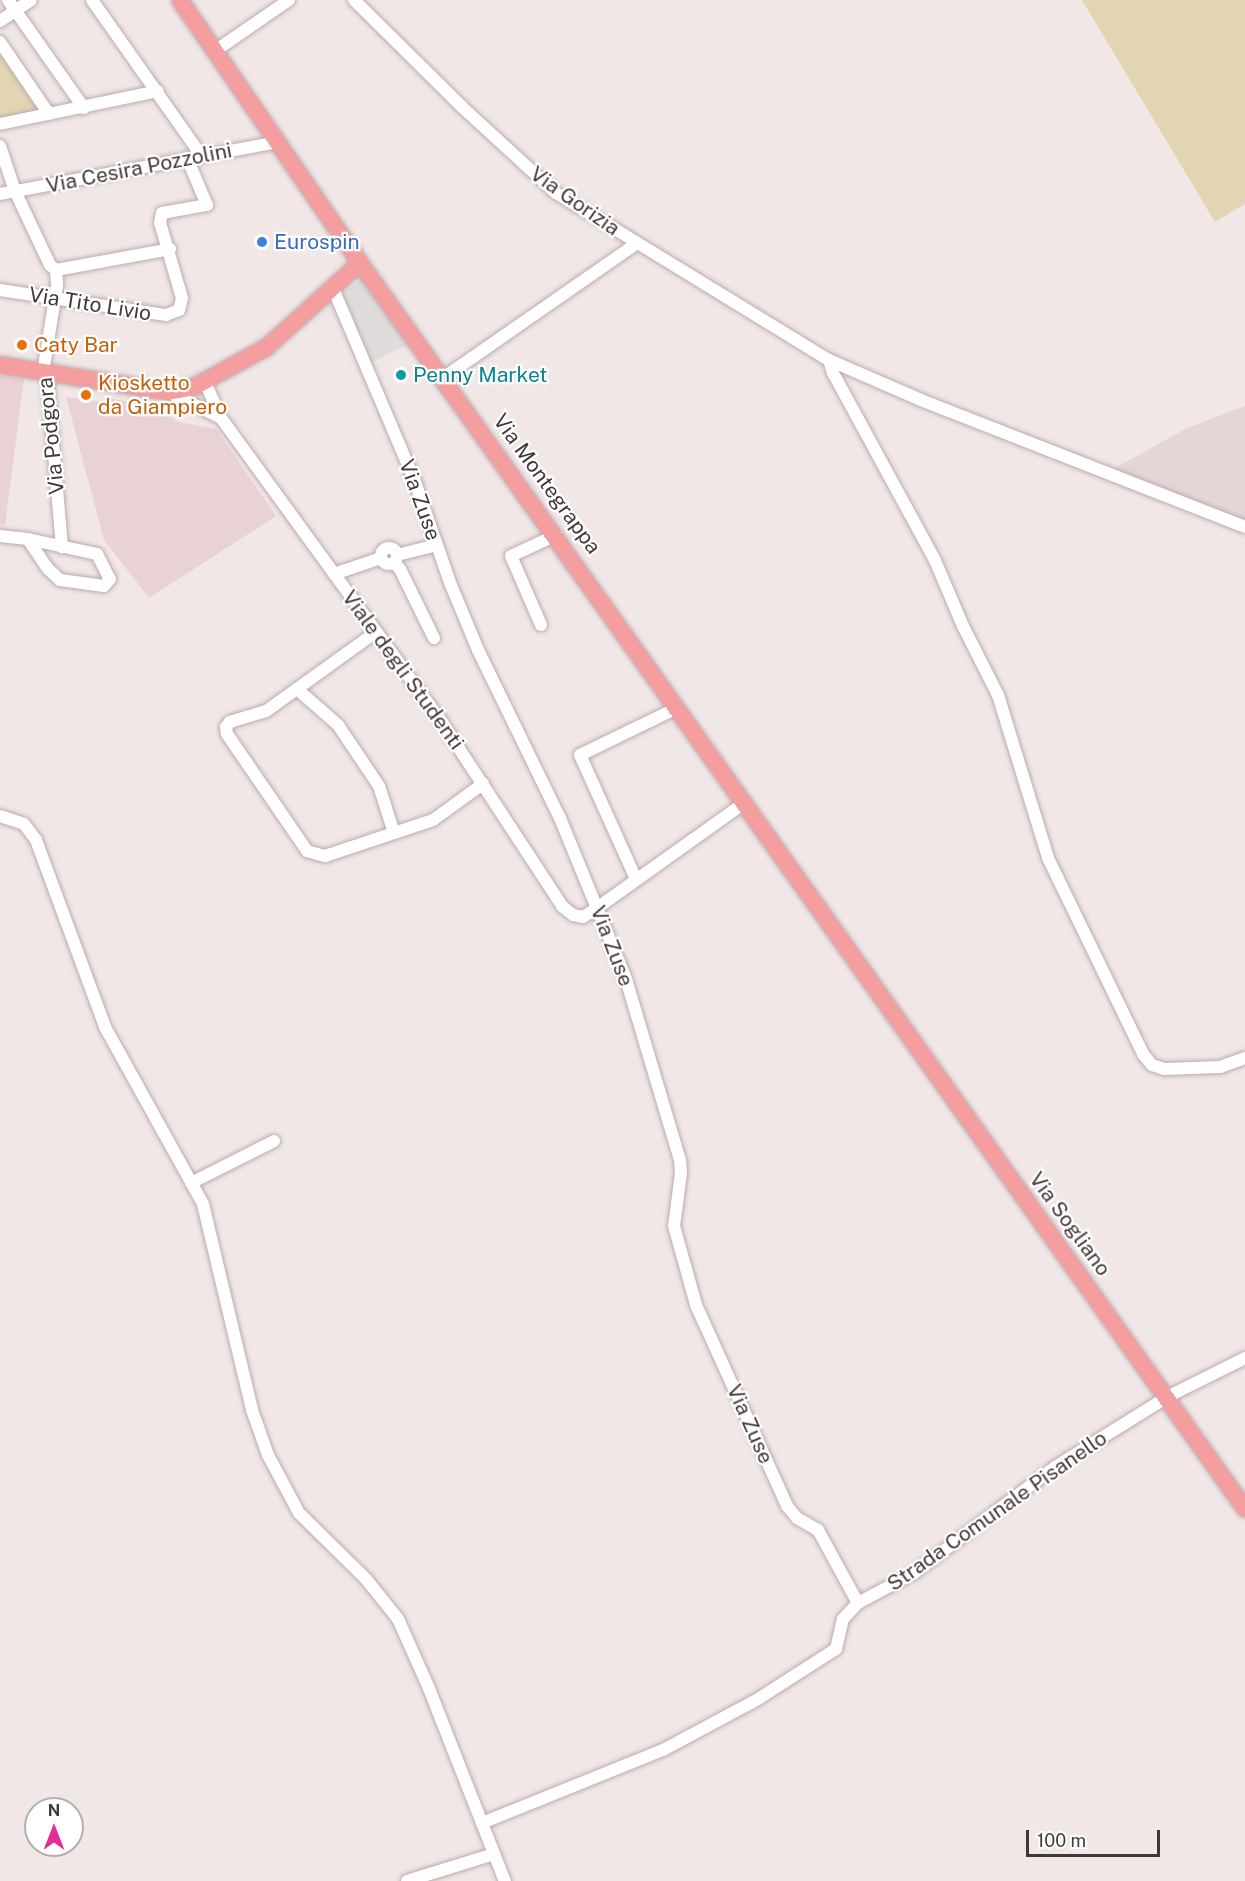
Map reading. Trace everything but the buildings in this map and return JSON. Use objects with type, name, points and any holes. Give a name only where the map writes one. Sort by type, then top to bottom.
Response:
[{"type":"main road","name":"Via Montegrappa","points":[[180,0],[360,262],[556,535],[857,965]]},
{"type":"main road","points":[[0,365],[168,392],[194,387],[267,347],[360,262]]},
{"type":"main road","name":"Via Sogliano","points":[[857,965],[1245,1509]]},
{"type":"street","points":[[0,21],[12,5],[31,0]]},
{"type":"street","points":[[92,0],[201,155]]},
{"type":"street","points":[[215,51],[289,0]]},
{"type":"street","name":"Via Gorizia","points":[[354,0],[556,193],[829,360],[921,400],[1245,527]]},
{"type":"street","points":[[12,5],[84,108]]},
{"type":"street","points":[[0,42],[49,114]]},
{"type":"street","points":[[0,124],[158,92]]},
{"type":"street","name":"Via Cesira Pozzolini","points":[[0,194],[278,142]]},
{"type":"street","points":[[0,146],[15,191],[50,265],[56,270],[170,249],[160,223],[162,213],[207,205],[188,158]]},
{"type":"street","points":[[443,378],[637,243]]},
{"type":"street","name":"Via Tito Livio","points":[[0,290],[166,315],[179,310],[182,298],[170,249]]},
{"type":"street","name":"Via Podgora","points":[[56,270],[56,299],[43,372],[48,384],[62,547]]},
{"type":"street","name":"Via Zuse","points":[[332,286],[386,410],[478,650],[556,808],[626,979],[680,1160],[681,1173],[674,1226],[696,1305],[787,1506],[797,1518],[818,1530],[858,1603]]},
{"type":"street","points":[[829,360],[833,374],[949,586],[963,626],[998,695],[1048,858],[1143,1054],[1152,1065],[1164,1069],[1220,1067],[1245,1058]]},
{"type":"street","name":"Viale degli Studenti","points":[[205,382],[221,418],[483,784],[562,906],[573,915],[583,917],[597,908]]},
{"type":"street","points":[[168,392],[221,418]]},
{"type":"street","points":[[541,625],[511,556],[556,535]]},
{"type":"street","points":[[0,536],[28,539],[97,554],[111,579],[104,586],[60,580],[48,569],[28,539]]},
{"type":"street","points":[[334,574],[381,558],[389,564],[396,559],[437,544]]},
{"type":"street","points":[[396,559],[434,638]]},
{"type":"street","points":[[376,632],[266,711],[230,722],[226,727],[227,734],[307,851],[325,856],[433,820],[483,784]]},
{"type":"street","points":[[297,689],[339,725],[379,786],[394,833]]},
{"type":"street","points":[[636,879],[580,755],[677,708]]},
{"type":"street","points":[[597,908],[744,803]]},
{"type":"street","points":[[0,816],[24,824],[36,840],[105,1027],[208,1218],[252,1410],[268,1455],[299,1513],[366,1579],[398,1619],[505,1881]]},
{"type":"street","points":[[191,1183],[274,1141]]},
{"type":"street","name":"Strada Comunale Pisanello","points":[[482,1823],[663,1750],[709,1728],[836,1649],[843,1619],[858,1603],[914,1573],[1055,1467],[1167,1397],[1245,1358]]},
{"type":"street","points":[[407,1881],[494,1854]]},
{"type":"shaded area","points":[[1082,0],[1245,0],[1245,204],[1215,222]]},
{"type":"shaded area","points":[[0,54],[40,112],[0,119]]},
{"type":"shaded area","points":[[364,276],[408,344],[371,363],[341,295]]},
{"type":"shaded area","points":[[0,376],[24,379],[5,525],[0,524]]},
{"type":"shaded area","points":[[66,397],[105,402],[113,399],[157,406],[164,414],[171,414],[175,421],[216,429],[276,516],[149,598],[104,540]]},
{"type":"shaded area","points":[[1245,406],[1245,520],[1113,469],[1187,428]]},
{"type":"place","name":"Eurospin","points":[[262,242]]},
{"type":"place","name":"Caty Bar","points":[[22,345]]},
{"type":"place","name":"Penny Market","points":[[401,375]]},
{"type":"place","name":"Kiosketto da Giampiero","points":[[86,395]]}]
